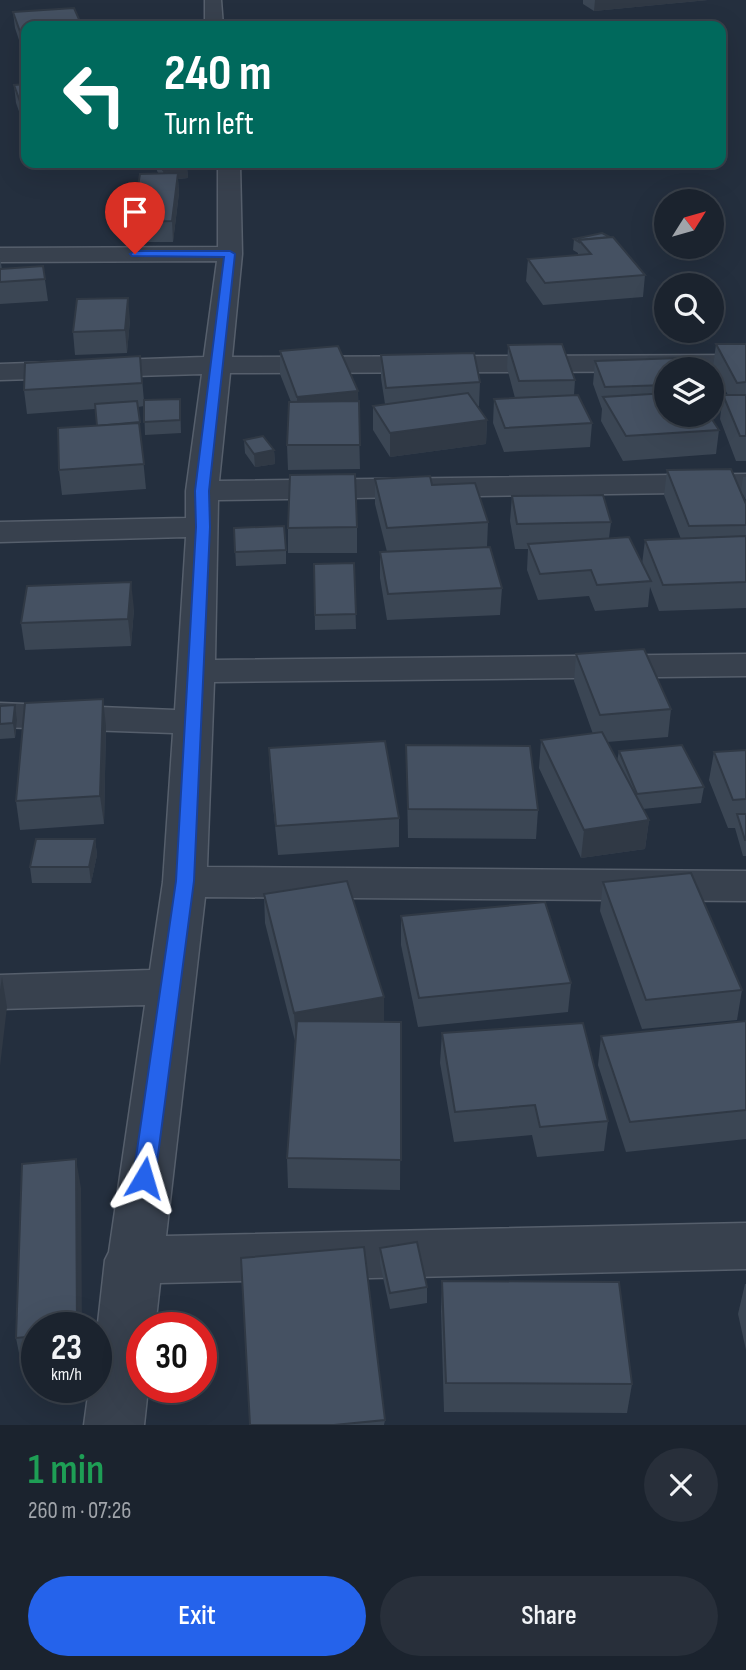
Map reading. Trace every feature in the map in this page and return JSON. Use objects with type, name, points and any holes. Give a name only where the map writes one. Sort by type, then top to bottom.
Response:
[{"type":"street","points":[[213,0],[214,21]]},
{"type":"street","points":[[114,1425],[133,1260],[185,881],[197,671],[202,509],[230,254],[229,168]]},
{"type":"street","points":[[0,255],[230,254]]},
{"type":"street","points":[[0,372],[217,365],[746,362]]},
{"type":"street","points":[[0,532],[202,509],[746,482]]},
{"type":"street","points":[[197,671],[746,664]]},
{"type":"street","points":[[0,715],[192,722]]},
{"type":"street","points":[[185,881],[746,886]]},
{"type":"street","points":[[0,992],[169,987]]},
{"type":"street","points":[[133,1260],[746,1246]]},
{"type":"building","points":[[74,8],[80,21],[21,21],[21,34],[13,12]]},
{"type":"building","points":[[21,84],[21,104],[14,85]]},
{"type":"building","points":[[178,173],[172,221],[132,222],[140,174]]},
{"type":"building","points":[[602,233],[610,237],[579,242],[574,239]]},
{"type":"building","points":[[613,237],[645,275],[545,283],[528,259],[591,254],[579,240]]},
{"type":"building","points":[[43,266],[45,279],[0,282],[0,269]]},
{"type":"building","points":[[128,298],[125,330],[73,332],[77,299]]},
{"type":"building","points":[[562,344],[575,380],[519,381],[508,345]]},
{"type":"building","points":[[716,344],[746,344],[746,382],[737,383]]},
{"type":"building","points":[[338,346],[358,391],[297,397],[280,351]]},
{"type":"building","points":[[474,353],[480,382],[386,388],[381,355]]},
{"type":"building","points":[[140,356],[142,383],[24,390],[25,363]]},
{"type":"building","points":[[654,359],[654,385],[605,387],[595,361]]},
{"type":"building","points":[[468,393],[487,420],[390,433],[373,406]]},
{"type":"building","points":[[654,394],[654,427],[717,427],[719,430],[626,436],[603,397]]},
{"type":"building","points":[[578,395],[592,423],[505,428],[494,399]]},
{"type":"building","points":[[724,395],[746,395],[746,436],[740,436]]},
{"type":"building","points":[[180,399],[180,420],[144,422],[144,400]]},
{"type":"building","points":[[137,401],[140,422],[97,426],[95,404]]},
{"type":"building","points":[[359,401],[360,445],[287,445],[289,402]]},
{"type":"building","points":[[139,423],[144,464],[59,470],[58,428]]},
{"type":"building","points":[[263,436],[274,450],[254,454],[244,440]]},
{"type":"building","points":[[731,469],[746,504],[746,525],[689,526],[667,470]]},
{"type":"building","points":[[355,474],[357,527],[288,528],[290,475]]},
{"type":"building","points":[[430,476],[432,485],[475,483],[488,522],[387,528],[375,479]]},
{"type":"building","points":[[603,495],[611,522],[517,524],[512,496]]},
{"type":"building","points":[[284,526],[286,550],[235,552],[234,528]]},
{"type":"building","points":[[746,536],[746,582],[663,585],[645,540]]},
{"type":"building","points":[[629,537],[651,581],[597,585],[591,570],[540,574],[528,544]]},
{"type":"building","points":[[490,547],[502,588],[388,594],[380,552]]},
{"type":"building","points":[[354,563],[356,614],[315,615],[314,564]]},
{"type":"building","points":[[131,582],[128,619],[21,623],[27,586]]},
{"type":"building","points":[[644,649],[671,709],[600,715],[576,654]]},
{"type":"building","points":[[103,699],[100,796],[16,801],[25,703]]},
{"type":"building","points":[[15,705],[13,723],[0,724],[0,706]]},
{"type":"building","points":[[602,732],[649,820],[584,830],[541,740]]},
{"type":"building","points":[[385,741],[399,818],[276,826],[269,748]]},
{"type":"building","points":[[406,745],[530,746],[538,810],[408,809]]},
{"type":"building","points":[[682,745],[704,787],[637,794],[619,751]]},
{"type":"building","points":[[746,750],[746,799],[733,800],[714,752]]},
{"type":"building","points":[[737,814],[746,814],[746,840],[745,840]]},
{"type":"building","points":[[36,839],[95,839],[89,867],[30,867]]},
{"type":"building","points":[[691,873],[742,990],[646,1000],[603,882]]},
{"type":"building","points":[[347,881],[384,997],[294,1013],[264,894]]},
{"type":"building","points":[[545,902],[571,983],[419,998],[401,916]]},
{"type":"building","points":[[297,1021],[401,1022],[401,1160],[287,1158]]},
{"type":"building","points":[[746,1021],[746,1110],[630,1122],[601,1036]]},
{"type":"building","points":[[583,1023],[608,1121],[540,1127],[535,1105],[455,1112],[442,1033]]},
{"type":"building","points":[[76,1159],[77,1312],[21,1312],[21,1338],[16,1338],[22,1164]]},
{"type":"building","points":[[417,1242],[427,1287],[390,1293],[380,1248]]},
{"type":"building","points":[[364,1247],[385,1420],[334,1425],[250,1425],[241,1258]]},
{"type":"building","points":[[442,1281],[619,1282],[632,1384],[446,1383]]},
{"type":"route","points":[[135,254],[230,254],[202,491],[197,671],[185,881],[144,1178]]}]
